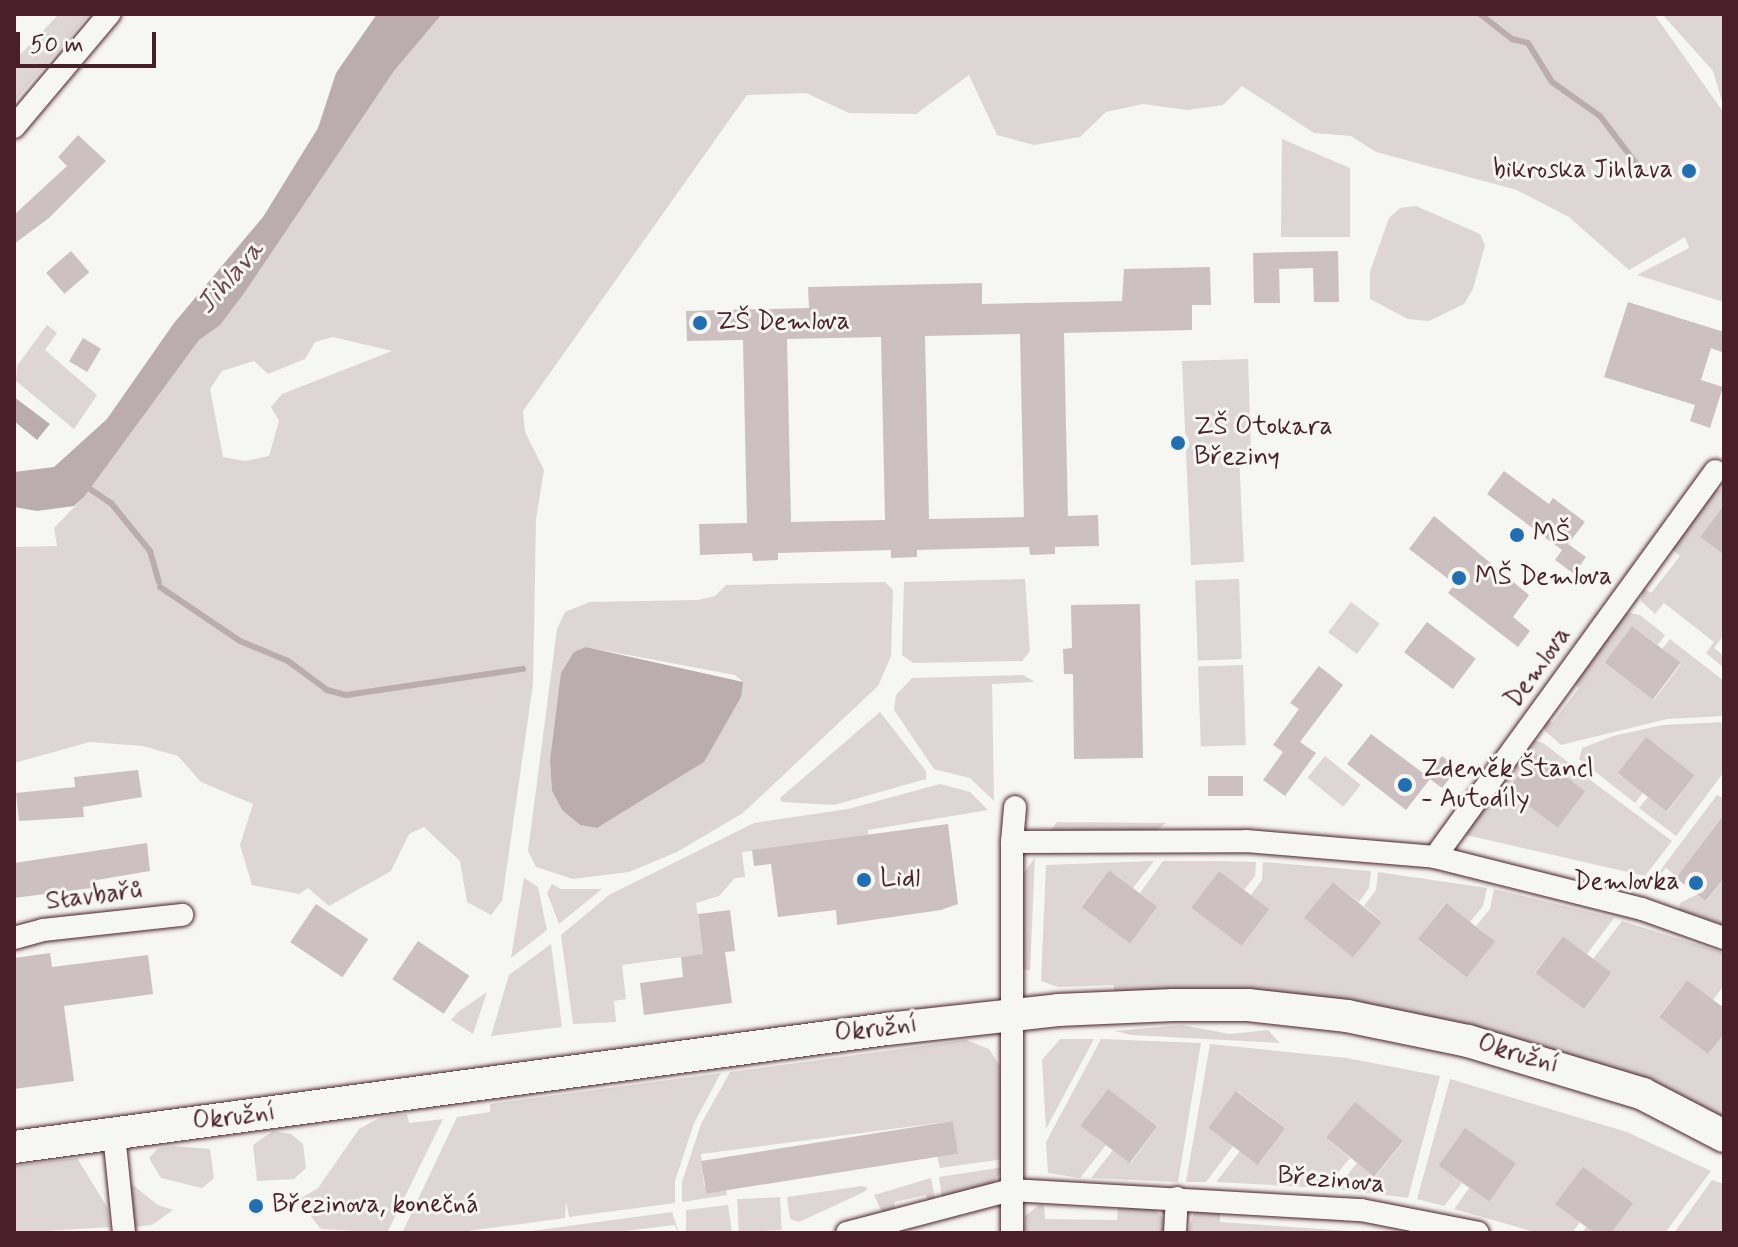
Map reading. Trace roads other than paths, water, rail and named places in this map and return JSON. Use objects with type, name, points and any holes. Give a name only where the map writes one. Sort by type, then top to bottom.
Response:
[{"type":"street","points":[[14,127],[109,14]]},
{"type":"street","name":"Demlova","points":[[1435,857],[1715,471]]},
{"type":"street","points":[[1012,1233],[1009,1014],[1015,807]]},
{"type":"street","points":[[1012,842],[1246,841],[1435,857],[1642,909],[1724,938]]},
{"type":"street","name":"Stavbařů","points":[[14,938],[43,930],[182,915]]},
{"type":"street","name":"Okružní","points":[[14,1147],[1009,1014],[1173,1005],[1248,1005],[1347,1016],[1535,1059],[1643,1094],[1724,1136]]},
{"type":"street","points":[[114,1134],[124,1233]]},
{"type":"street","name":"Březinova","points":[[847,1233],[1011,1190],[1361,1210],[1478,1233]]},
{"type":"street","points":[[1175,1233],[1177,1198]]},
{"type":"water","name":"Jihlava","points":[[377,14],[442,14],[394,71],[245,292],[220,325],[199,340],[84,497],[74,506],[37,511],[14,507],[14,472],[54,467],[107,419],[174,323],[263,217],[318,128],[336,73]]},
{"type":"water","points":[[14,397],[50,424],[37,440],[14,421]]},
{"type":"water","points":[[586,647],[743,682],[741,697],[704,762],[597,828],[580,825],[562,810],[552,791],[550,761],[561,673],[574,652]]},
{"type":"waterway","points":[[1480,14],[1512,39],[1528,43],[1552,82],[1600,116],[1641,170]]},
{"type":"waterway","points":[[84,485],[111,503],[150,551],[159,582]]},
{"type":"waterway","points":[[160,587],[240,641],[288,661],[327,690],[346,695],[523,669]]},
{"type":"place","name":"bikroska Jihlava","points":[[1689,171]]},
{"type":"place","name":"ZŠ Demlova","points":[[700,323]]},
{"type":"place","name":"ZŠ Otokara Březiny","points":[[1178,443]]},
{"type":"place","name":"MŠ","points":[[1517,535]]},
{"type":"place","name":"MŠ Demlova","points":[[1459,578]]},
{"type":"place","name":"Zdeněk Štancl - Autodíly","points":[[1405,785]]},
{"type":"place","name":"Lidl","points":[[864,880]]},
{"type":"place","name":"Demlovka","points":[[1696,883]]},
{"type":"place","name":"Březinova, konečná","points":[[256,1206]]}]
